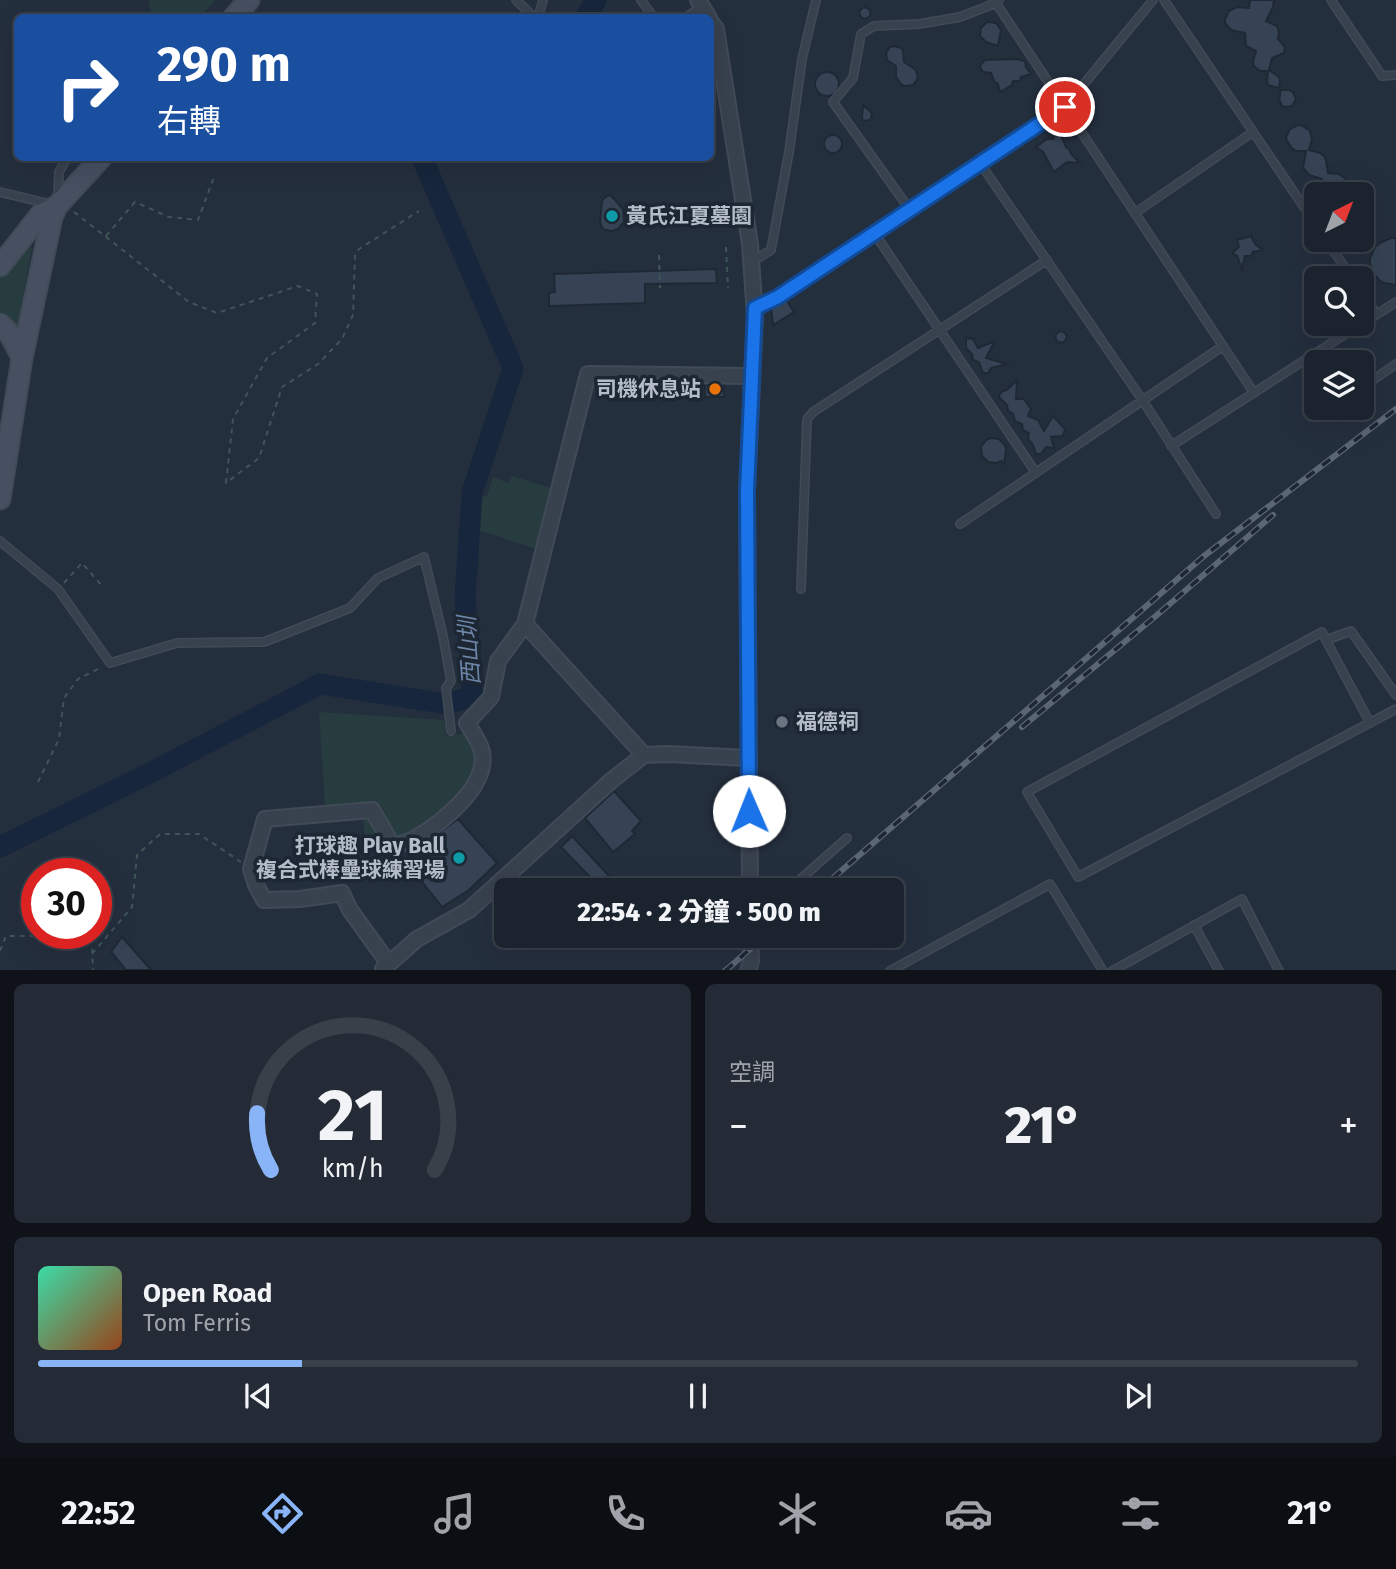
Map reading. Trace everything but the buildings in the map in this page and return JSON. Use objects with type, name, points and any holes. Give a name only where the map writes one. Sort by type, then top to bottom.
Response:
[{"type":"street","points":[[237,14],[249,0]]},
{"type":"street","points":[[714,26],[753,261],[755,308],[747,491],[750,878]]},
{"type":"street","points":[[0,499],[22,358],[52,217],[57,206],[98,161]]},
{"type":"street","points":[[0,267],[41,214],[57,206]]},
{"type":"street","points":[[0,324],[14,341],[22,358]]},
{"type":"street","points":[[748,758],[644,755],[612,780],[469,910],[417,939],[385,967],[349,910],[342,893],[299,899],[264,900],[251,869],[265,819],[372,810],[393,846],[412,840],[443,818],[460,804],[475,785],[481,770],[482,753],[467,723],[491,697],[498,661],[525,624],[588,374],[752,376]]},
{"type":"street","points":[[525,624],[644,755]]},
{"type":"street","points":[[748,970],[750,948]]},
{"type":"lane","points":[[516,0],[532,14]]},
{"type":"lane","points":[[753,261],[771,250],[802,59],[816,0]]},
{"type":"lane","points":[[755,308],[778,297],[1065,107],[1153,0]]},
{"type":"lane","points":[[1164,0],[1304,207]]},
{"type":"lane","points":[[1331,0],[1382,76],[1396,75]]},
{"type":"lane","points":[[910,210],[833,102],[853,78],[861,34],[874,26],[919,24],[960,17],[998,2],[1254,393]]},
{"type":"lane","points":[[1135,213],[1253,132]]},
{"type":"lane","points":[[0,192],[57,206],[60,172],[66,161]]},
{"type":"lane","points":[[980,163],[1143,401],[1216,514]]},
{"type":"lane","points":[[875,234],[1036,473]]},
{"type":"lane","points":[[801,589],[807,419],[813,412],[1047,260]]},
{"type":"lane","points":[[1374,311],[1376,314],[1396,302]]},
{"type":"lane","points":[[1171,446],[1342,336]]},
{"type":"lane","points":[[960,524],[1223,346]]},
{"type":"lane","points":[[1374,379],[1396,364]]},
{"type":"lane","points":[[0,541],[58,589],[110,663],[177,643],[264,642],[350,608],[378,578],[424,557],[451,681],[446,688],[451,731]]},
{"type":"lane","points":[[1326,640],[1351,631],[1396,695]]},
{"type":"lane","points":[[1370,723],[1322,632],[1027,792],[1078,877],[1370,723],[1396,709]]},
{"type":"lane","points":[[803,878],[848,838]]},
{"type":"lane","points":[[892,970],[1050,884],[1102,970]]},
{"type":"lane","points":[[1114,970],[1242,899],[1278,970]]},
{"type":"lane","points":[[1194,925],[1218,970]]},
{"type":"path","points":[[106,237],[135,202],[169,217],[198,220],[214,177]]},
{"type":"path","points":[[57,206],[71,209],[189,302],[217,313],[298,286],[317,294],[315,323],[267,358],[233,419],[226,482],[259,458],[282,387],[318,364],[342,339],[353,315],[355,255],[359,249],[419,211]]},
{"type":"path","points":[[726,247],[729,288]]},
{"type":"path","points":[[659,255],[660,288]]},
{"type":"path","points":[[58,589],[82,563],[103,587]]},
{"type":"path","points":[[38,782],[59,739],[64,698],[78,679],[110,663]]},
{"type":"path","points":[[92,954],[132,907],[137,855],[160,834],[199,834],[251,869]]},
{"type":"path","points":[[0,951],[6,936],[21,936]]},
{"type":"path","points":[[92,949],[93,970]]},
{"type":"green space","points":[[149,0],[215,0],[203,14],[151,14]]},
{"type":"green space","points":[[26,246],[32,247],[16,336],[0,318],[0,277]]},
{"type":"green space","points":[[512,476],[555,489],[539,550],[473,528],[483,496],[487,496],[493,477],[509,483]]},
{"type":"green space","points":[[319,712],[444,720],[446,736],[466,733],[470,738],[478,760],[477,772],[450,810],[415,832],[366,843],[361,807],[325,807]]},
{"type":"waterway","name":"西山圳","points":[[587,14],[596,0]]},
{"type":"waterway","name":"西山圳","points":[[0,847],[148,774],[320,684],[447,704],[473,696],[465,598],[472,493],[513,368],[423,161]]},
{"type":"railway","points":[[833,878],[1204,556],[1396,409]]},
{"type":"railway","points":[[1022,727],[1273,515]]},
{"type":"railway","points":[[726,970],[751,948]]},
{"type":"place","name":"黃氏江夏墓園","points":[[612,216]]},
{"type":"place","name":"司機休息站","points":[[715,389]]},
{"type":"place","name":"福德祠","points":[[782,722]]},
{"type":"place","name":"打球趣 Play Ball 複合式棒壘球練習場","points":[[459,858]]},
{"type":"route","points":[[749,811],[747,491],[755,308],[778,297],[1065,107]]}]
